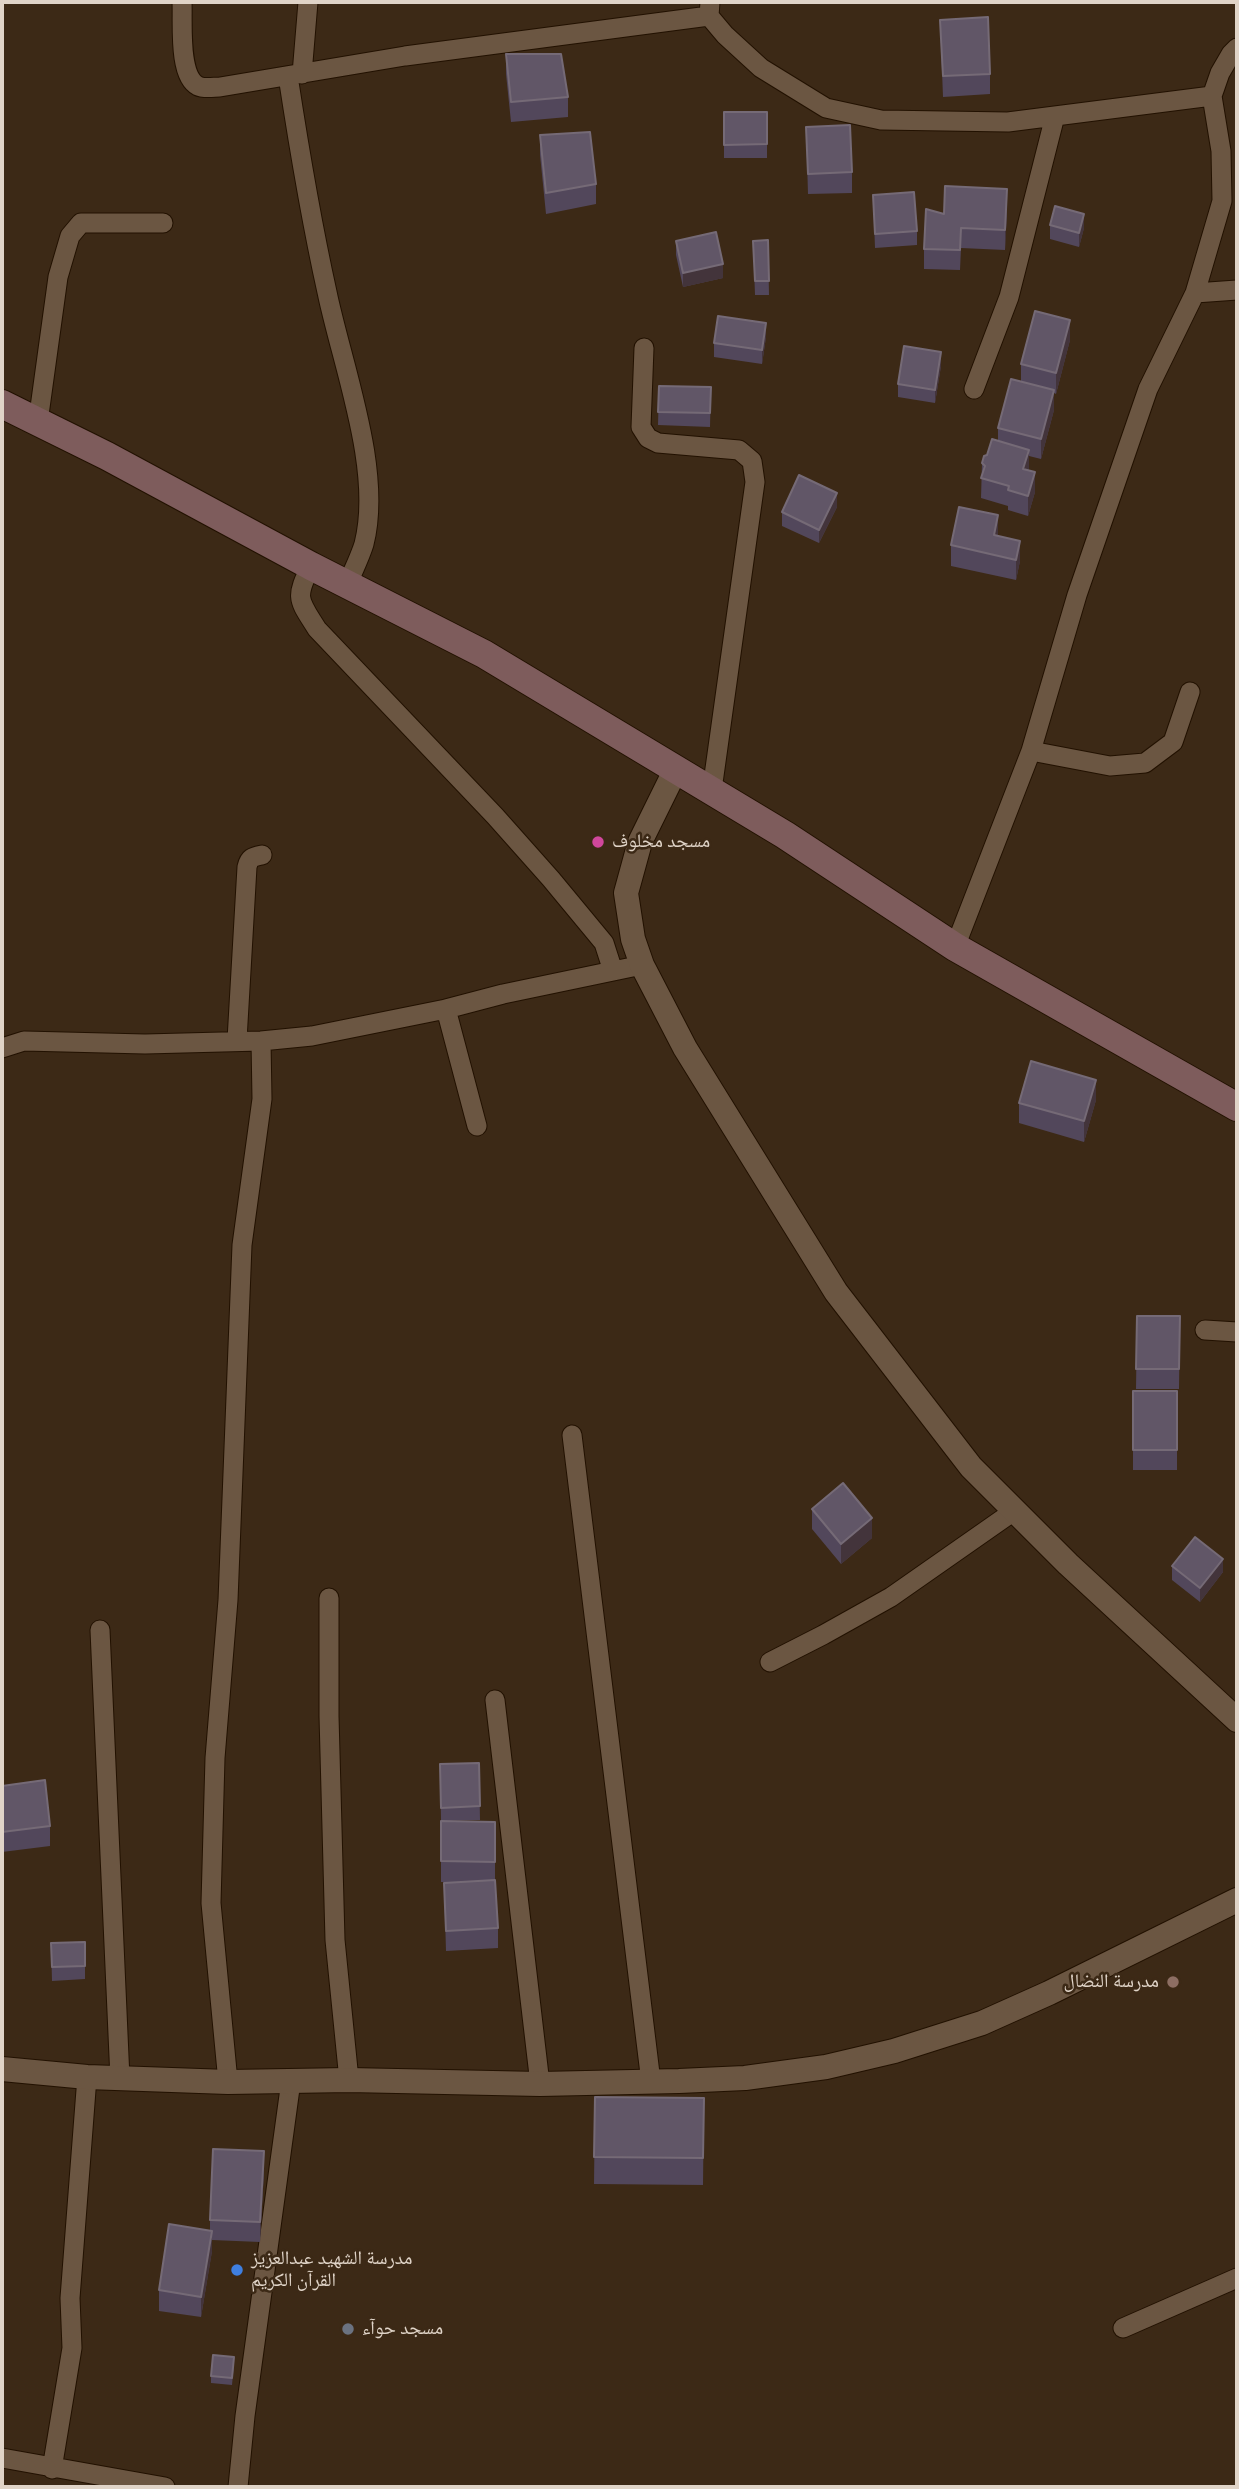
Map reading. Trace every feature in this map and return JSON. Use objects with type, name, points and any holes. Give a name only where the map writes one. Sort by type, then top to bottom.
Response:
[{"type":"main road","points":[[2,404],[484,654],[785,835],[955,947],[1237,1107]]},
{"type":"street","points":[[182,2],[185,68],[190,79],[200,87],[220,87],[710,9],[725,35],[761,68],[826,108],[881,120],[1008,122],[1212,96]]},
{"type":"street","points":[[308,2],[295,75],[302,170],[327,294],[364,445],[369,512],[364,545],[348,583]]},
{"type":"street","points":[[955,947],[1031,751],[1077,595],[1148,389],[1195,293],[1222,201],[1221,151],[1212,96],[1220,73],[1237,48]]},
{"type":"street","points":[[974,389],[1009,297],[1055,116]]},
{"type":"street","points":[[38,422],[58,277],[70,236],[81,223],[163,223]]},
{"type":"street","points":[[1195,293],[1237,290]]},
{"type":"street","points":[[644,348],[641,427],[648,438],[658,443],[739,450],[752,461],[755,482],[712,790]]},
{"type":"street","points":[[312,566],[301,587],[300,601],[317,629],[495,816],[583,916],[604,943],[614,971]]},
{"type":"street","points":[[1031,751],[1110,766],[1145,763],[1173,743],[1190,692]]},
{"type":"street","points":[[677,769],[640,842],[626,893],[633,939],[642,965],[685,1048],[836,1292],[971,1466],[1068,1564],[1237,1720]]},
{"type":"street","points":[[237,1040],[247,867],[252,856],[262,855]]},
{"type":"street","points":[[2,1048],[24,1041],[145,1044],[261,1041],[312,1036],[642,965]]},
{"type":"street","points":[[446,1009],[477,1126]]},
{"type":"street","points":[[228,2082],[211,1903],[215,1758],[228,1601],[242,1245],[262,1099],[261,1041]]},
{"type":"street","points":[[1205,1330],[1237,1332]]},
{"type":"street","points":[[572,1435],[651,2081]]},
{"type":"street","points":[[770,1662],[823,1636],[891,1597],[1014,1511]]},
{"type":"street","points":[[329,1598],[329,1742],[335,1940],[349,2080]]},
{"type":"street","points":[[100,1630],[120,2078]]},
{"type":"street","points":[[495,1700],[540,2084]]},
{"type":"street","points":[[2,2069],[87,2077],[228,2082],[349,2080],[540,2084],[745,2078],[826,2067],[942,2037],[982,2023],[1237,1900]]},
{"type":"street","points":[[52,2469],[72,2348],[70,2298],[87,2077]]},
{"type":"street","points":[[238,2487],[245,2416],[292,2081]]},
{"type":"street","points":[[1123,2328],[1237,2277]]},
{"type":"street","points":[[2,2458],[165,2487]]},
{"type":"building","points":[[988,17],[990,74],[943,76],[940,20]]},
{"type":"building","points":[[506,54],[561,54],[568,97],[511,102]]},
{"type":"building","points":[[724,112],[767,112],[767,144],[724,145]]},
{"type":"building","points":[[850,125],[852,172],[808,174],[806,127]]},
{"type":"building","points":[[590,132],[596,184],[546,193],[540,135]]},
{"type":"building","points":[[945,186],[1007,189],[1005,230],[961,228],[960,250],[924,249],[926,209],[944,214]]},
{"type":"building","points":[[914,192],[917,231],[875,234],[873,195]]},
{"type":"building","points":[[1055,206],[1084,214],[1079,233],[1050,225]]},
{"type":"building","points":[[716,232],[723,264],[683,273],[676,241]]},
{"type":"building","points":[[768,240],[769,281],[755,281],[753,241]]},
{"type":"building","points":[[1035,311],[1070,320],[1056,373],[1021,364]]},
{"type":"building","points":[[718,316],[766,323],[762,350],[714,343]]},
{"type":"building","points":[[904,346],[941,352],[935,390],[898,384]]},
{"type":"building","points":[[1011,379],[1054,390],[1041,439],[998,428]]},
{"type":"building","points":[[659,386],[711,387],[710,413],[658,412]]},
{"type":"building","points":[[992,439],[1029,450],[1023,469],[1035,472],[1028,496],[1008,490],[1009,486],[981,478],[985,466],[982,463]]},
{"type":"building","points":[[799,475],[837,493],[819,530],[782,512]]},
{"type":"building","points":[[959,507],[998,515],[994,535],[1020,541],[1016,560],[951,545]]},
{"type":"building","points":[[1031,1061],[1096,1080],[1084,1121],[1019,1103]]},
{"type":"building","points":[[1137,1316],[1180,1316],[1179,1369],[1136,1369]]},
{"type":"building","points":[[1133,1391],[1177,1391],[1177,1450],[1133,1450]]},
{"type":"building","points":[[843,1483],[872,1518],[841,1544],[812,1509]]},
{"type":"building","points":[[1195,1537],[1223,1559],[1200,1588],[1172,1566]]},
{"type":"building","points":[[479,1763],[480,1806],[441,1808],[440,1764]]},
{"type":"building","points":[[45,1780],[50,1826],[2,1832],[2,1786]]},
{"type":"building","points":[[441,1821],[495,1822],[495,1862],[441,1861]]},
{"type":"building","points":[[495,1880],[498,1928],[446,1931],[444,1883]]},
{"type":"building","points":[[85,1942],[85,1966],[52,1967],[51,1943]]},
{"type":"building","points":[[595,2097],[704,2098],[703,2158],[594,2157]]},
{"type":"building","points":[[213,2149],[264,2151],[260,2222],[210,2220]]},
{"type":"building","points":[[169,2224],[212,2231],[201,2297],[159,2290]]},
{"type":"building","points":[[213,2355],[234,2357],[232,2378],[211,2376]]},
{"type":"place","name":"مسجد مخلوف","points":[[598,842]]},
{"type":"place","name":"مدرسة النضال","points":[[1173,1982]]},
{"type":"place","name":"مدرسة الشهيد عبدالعزيز القرآن الكريم","points":[[237,2270]]},
{"type":"place","name":"مسجد حوآء","points":[[348,2329]]}]
